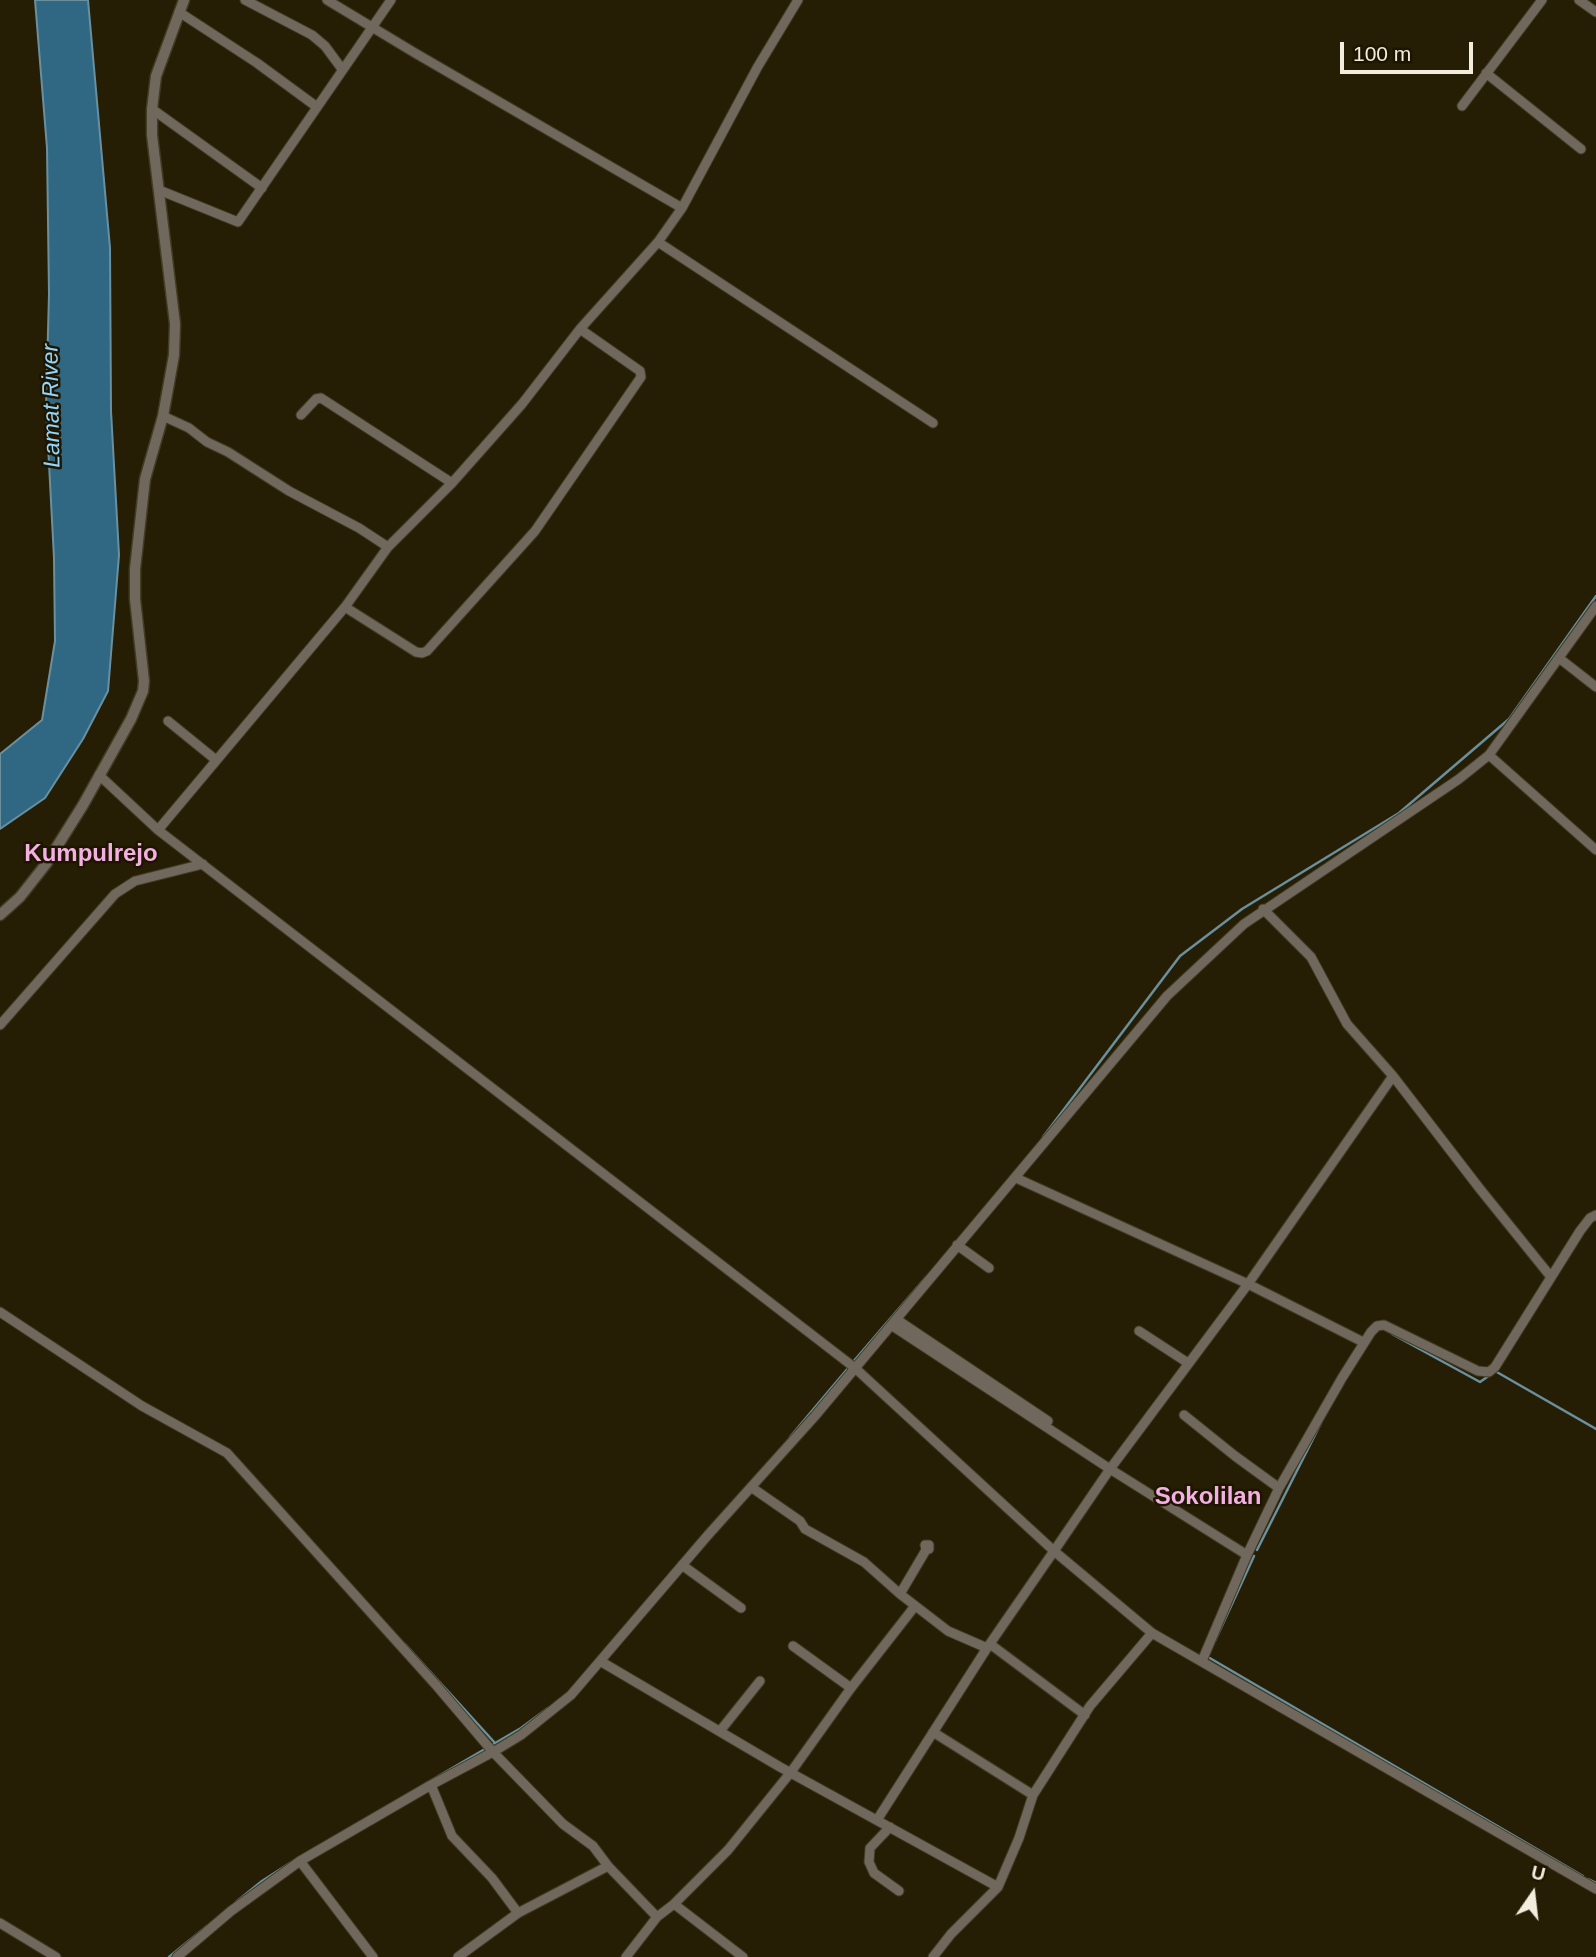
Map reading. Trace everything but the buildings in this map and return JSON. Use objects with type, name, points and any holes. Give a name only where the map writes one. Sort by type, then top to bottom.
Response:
[{"type":"street","points":[[0,915],[20,897],[47,864],[131,719],[143,691],[135,569],[145,479],[163,416],[174,355],[175,324],[152,135],[152,109],[156,76],[184,0]]},
{"type":"street","points":[[245,0],[312,35],[325,46],[342,69]]},
{"type":"street","points":[[327,0],[682,208]]},
{"type":"street","points":[[159,190],[236,222],[241,219],[391,0]]},
{"type":"street","points":[[158,830],[345,607],[388,547],[452,483],[522,404],[580,329],[658,242],[682,208],[757,68],[798,0]]},
{"type":"street","points":[[1462,106],[1542,0]]},
{"type":"street","points":[[1579,0],[1596,12]]},
{"type":"street","points":[[179,12],[257,63],[317,107]]},
{"type":"street","points":[[1486,72],[1581,149]]},
{"type":"street","points":[[152,109],[262,188]]},
{"type":"street","points":[[658,242],[933,423]]},
{"type":"street","points":[[345,607],[416,652],[427,651],[535,531],[641,377],[640,371],[580,329]]},
{"type":"street","points":[[301,415],[316,399],[321,398],[452,483]]},
{"type":"street","points":[[163,416],[189,428],[206,442],[228,452],[289,491],[359,528],[388,547]]},
{"type":"street","points":[[177,1957],[231,1912],[300,1861],[490,1748],[521,1735],[571,1695],[751,1487],[847,1363],[894,1322],[1167,996],[1215,950],[1264,909],[1459,779],[1489,755],[1596,606]]},
{"type":"street","points":[[1559,658],[1596,687]]},
{"type":"street","points":[[168,721],[216,760]]},
{"type":"street","points":[[1489,755],[1596,850]]},
{"type":"street","points":[[99,775],[158,830],[847,1363],[1054,1551],[1152,1633],[1596,1889]]},
{"type":"street","points":[[0,1025],[115,894],[135,881],[203,864]]},
{"type":"street","points":[[1264,909],[1311,957],[1347,1024],[1393,1076],[1551,1278]]},
{"type":"street","points":[[877,1820],[989,1646],[1112,1467],[1248,1284],[1393,1076]]},
{"type":"street","points":[[1016,1178],[1248,1284],[1363,1342]]},
{"type":"street","points":[[1202,1661],[1279,1488],[1363,1342],[1377,1325],[1384,1325],[1478,1371],[1489,1372],[1495,1367],[1580,1231],[1590,1218],[1596,1215]]},
{"type":"street","points":[[957,1245],[989,1268]]},
{"type":"street","points":[[0,1312],[142,1406],[227,1453],[490,1748],[563,1824],[593,1846],[608,1866],[657,1917]]},
{"type":"street","points":[[894,1322],[1112,1467],[1249,1553]]},
{"type":"street","points":[[1139,1331],[1188,1363]]},
{"type":"street","points":[[1184,1415],[1279,1488]]},
{"type":"street","points":[[751,1487],[800,1521],[806,1529],[864,1562],[948,1631],[989,1646],[1085,1715]]},
{"type":"street","points":[[900,1594],[926,1550],[925,1545],[929,1545],[929,1549]]},
{"type":"street","points":[[682,1565],[741,1608]]},
{"type":"street","points":[[626,1957],[657,1917],[729,1850],[915,1606]]},
{"type":"street","points":[[933,1957],[951,1934],[998,1887],[1019,1838],[1033,1795],[1085,1715],[1152,1633]]},
{"type":"street","points":[[793,1646],[851,1688]]},
{"type":"street","points":[[600,1661],[791,1772],[998,1887]]},
{"type":"street","points":[[720,1731],[760,1681]]},
{"type":"street","points":[[933,1732],[1033,1795]]},
{"type":"street","points":[[430,1785],[453,1836],[492,1878],[518,1913]]},
{"type":"street","points":[[890,1827],[870,1847],[869,1862],[874,1872],[899,1891]]},
{"type":"street","points":[[300,1861],[373,1957]]},
{"type":"street","points":[[458,1957],[518,1913],[608,1866]]},
{"type":"street","points":[[674,1904],[743,1957]]},
{"type":"street","points":[[0,1923],[56,1957]]},
{"type":"water","name":"Lamat River","points":[[35,0],[88,0],[110,248],[111,411],[119,555],[108,691],[83,739],[45,798],[0,829],[0,754],[42,720],[55,641],[54,558],[46,407],[49,294],[47,148]]},
{"type":"waterway","points":[[1043,1137],[1180,956],[1242,909],[1399,813],[1509,719],[1596,596]]},
{"type":"waterway","points":[[853,1362],[926,1277]]},
{"type":"waterway","points":[[1392,1334],[1480,1382],[1490,1375]]},
{"type":"waterway","points":[[790,1437],[849,1367]]},
{"type":"waterway","points":[[1495,1371],[1596,1429]]},
{"type":"waterway","points":[[1257,1550],[1321,1423]]},
{"type":"waterway","points":[[1215,1641],[1254,1556]]},
{"type":"waterway","points":[[405,1644],[495,1743]]},
{"type":"waterway","points":[[1208,1657],[1583,1876]]},
{"type":"waterway","points":[[308,1852],[521,1728],[548,1708]]},
{"type":"waterway","points":[[236,1902],[290,1863]]},
{"type":"waterway","points":[[1588,1879],[1596,1883]]},
{"type":"waterway","points":[[169,1957],[207,1926]]},
{"type":"district","name":"Kumpulrejo","points":[[91,854]]},
{"type":"district","name":"Sokolilan","points":[[1208,1497]]}]
